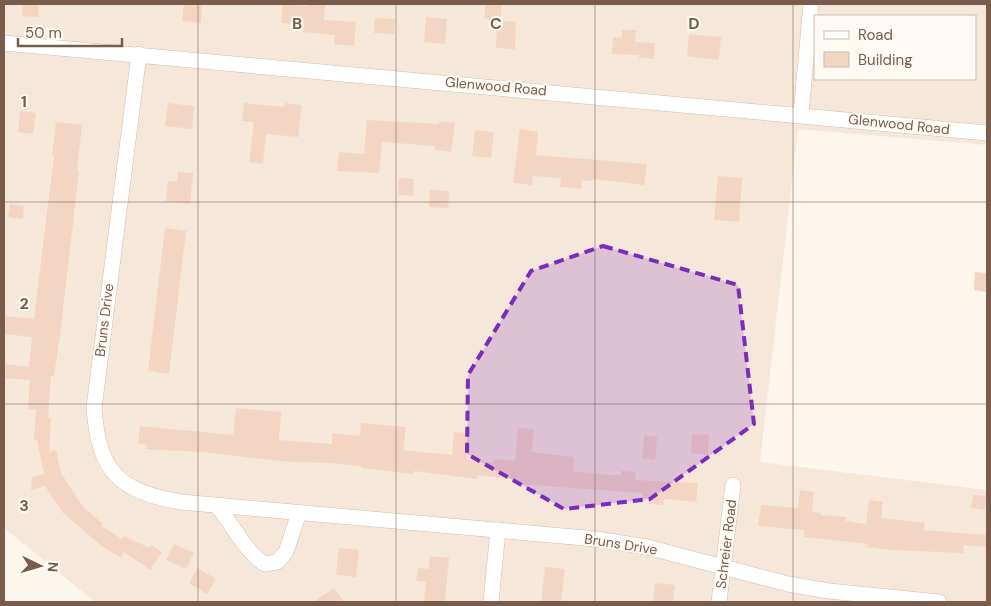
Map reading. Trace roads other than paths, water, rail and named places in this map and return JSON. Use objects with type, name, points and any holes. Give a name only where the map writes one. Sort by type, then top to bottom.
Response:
[{"type":"street","points":[[801,114],[811,4]]},
{"type":"street","name":"Glenwood Road","points":[[4,43],[987,132]]},
{"type":"street","name":"Bruns Drive","points":[[139,54],[95,387],[96,429],[105,459],[118,478],[130,488],[160,498],[217,506],[596,539],[647,547],[788,584],[830,591],[939,602]]},
{"type":"street","name":"Schreier Road","points":[[719,602],[733,485]]},
{"type":"street","points":[[217,506],[255,558],[265,564],[277,562],[286,552],[299,513]]},
{"type":"street","points":[[491,602],[498,530]]}]
